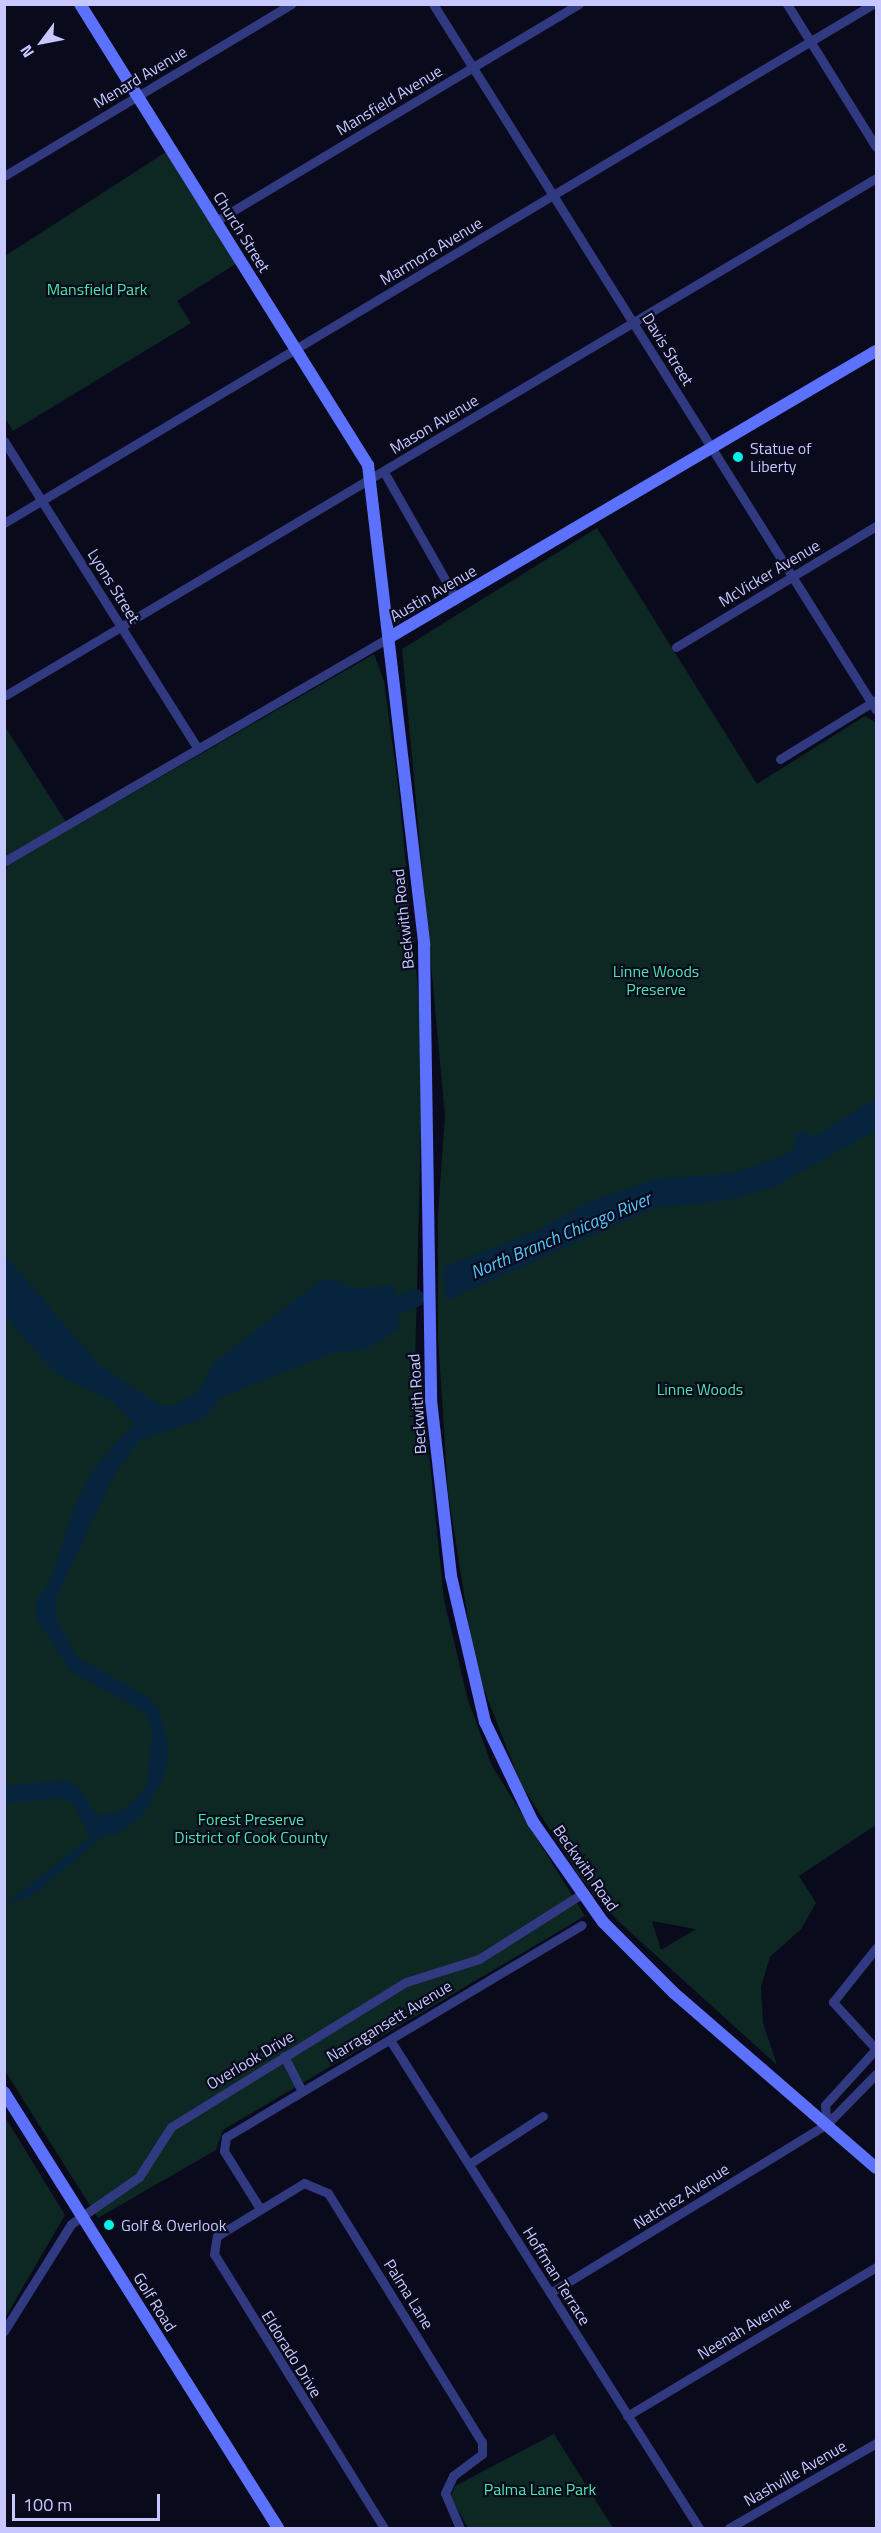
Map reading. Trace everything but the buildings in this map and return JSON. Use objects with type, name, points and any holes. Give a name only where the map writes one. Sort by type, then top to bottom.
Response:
[{"type":"street","name":"Church Street","points":[[80,4],[368,465],[370,480]]},
{"type":"street","name":"Menard Avenue","points":[[4,176],[291,4]]},
{"type":"street","name":"Davis Street","points":[[433,4],[875,704]]},
{"type":"street","name":"Mansfield Avenue","points":[[216,222],[579,4]]},
{"type":"street","points":[[787,4],[876,147]]},
{"type":"street","name":"Marmora Avenue","points":[[4,523],[873,4]]},
{"type":"street","name":"Mason Avenue","points":[[6,695],[876,177]]},
{"type":"street","name":"Austin Avenue","points":[[6,861],[876,351]]},
{"type":"street","name":"Lyons Street","points":[[4,441],[197,748]]},
{"type":"street","points":[[384,472],[456,599]]},
{"type":"street","name":"Beckwith Road","points":[[370,480],[424,945],[431,1400],[451,1576],[474,1686],[511,1783],[580,1895],[674,1993],[876,2168]]},
{"type":"street","name":"McVicker Avenue","points":[[676,647],[876,526]]},
{"type":"street","points":[[780,759],[875,704]]},
{"type":"street","name":"Overlook Drive","points":[[4,2331],[71,2224],[139,2177],[171,2127],[406,1983],[493,1952],[580,1895]]},
{"type":"street","name":"Narragansett Avenue","points":[[259,2207],[224,2151],[223,2142],[232,2132],[582,1924]]},
{"type":"street","points":[[827,2124],[825,2105],[876,2049],[833,2002],[876,1948]]},
{"type":"street","name":"Hoffman Terrace","points":[[390,2040],[699,2529]]},
{"type":"street","points":[[284,2056],[301,2090]]},
{"type":"street","name":"Natchez Avenue","points":[[550,2293],[827,2124],[876,2074]]},
{"type":"street","name":"Golf Road","points":[[4,2092],[278,2529]]},
{"type":"street","points":[[469,2164],[543,2116]]},
{"type":"street","name":"Palma Lane","points":[[259,2207],[304,2183],[328,2193],[477,2432],[482,2454],[453,2476],[444,2493],[460,2529]]},
{"type":"street","name":"Eldorado Drive","points":[[259,2207],[216,2236],[218,2264],[384,2529]]},
{"type":"street","name":"Neenah Avenue","points":[[627,2416],[876,2267]]},
{"type":"street","name":"Nashville Avenue","points":[[729,2529],[876,2443]]},
{"type":"green space","name":"Mansfield Park","points":[[166,152],[237,263],[177,301],[191,323],[13,431],[5,418],[5,256]]},
{"type":"green space","name":"Linne Woods Preserve","points":[[597,528],[757,784],[865,716],[876,723],[876,1825],[799,1876],[816,1903],[801,1929],[770,1957],[761,1987],[763,2023],[777,2065],[618,1921],[580,1877],[521,1784],[476,1669],[448,1493],[438,1337],[438,1214],[445,1116],[402,649]],"holes":[[[652,1921],[696,1929],[661,1950]]]},
{"type":"green space","name":"Forest Preserve District of Cook County","points":[[374,654],[384,681],[399,793],[423,1042],[415,1368],[421,1375],[444,1600],[468,1700],[492,1766],[585,1916],[223,2130],[216,2150],[98,2218],[5,2071],[5,872],[8,865]]},
{"type":"green space","points":[[4,725],[66,822],[5,856],[4,856]]},
{"type":"green space","points":[[5,2117],[65,2215],[5,2318]]},
{"type":"green space","name":"Palma Lane Park","points":[[554,2434],[613,2528],[468,2528],[451,2497],[455,2486]]},
{"type":"water","points":[[876,1098],[876,1130],[774,1187],[723,1201],[657,1207],[445,1301],[444,1267],[538,1230],[586,1203],[652,1180],[732,1173],[759,1165],[791,1152],[797,1143],[794,1135],[800,1131],[816,1136]]},
{"type":"water","points":[[5,1255],[99,1365],[160,1405],[175,1405],[196,1394],[215,1362],[321,1280],[335,1280],[352,1289],[394,1285],[399,1328],[368,1348],[332,1353],[221,1397],[204,1418],[140,1440],[116,1471],[56,1598],[56,1619],[76,1656],[149,1698],[160,1711],[168,1750],[164,1776],[144,1814],[118,1834],[104,1835],[32,1896],[6,1904],[90,1837],[73,1804],[63,1798],[5,1803],[5,1786],[66,1780],[80,1790],[96,1815],[125,1810],[146,1788],[153,1731],[145,1712],[71,1672],[37,1619],[36,1601],[50,1582],[76,1502],[97,1464],[135,1423],[112,1401],[55,1373],[5,1316]]},
{"type":"waterway","name":"North Branch Chicago River","points":[[375,1312],[416,1298]]},
{"type":"place","name":"Statue of Liberty","points":[[738,457]]},
{"type":"place","name":"Golf & Overlook","points":[[109,2225]]},
{"type":"park label","name":"Linne Woods","points":[[700,1389]]}]
